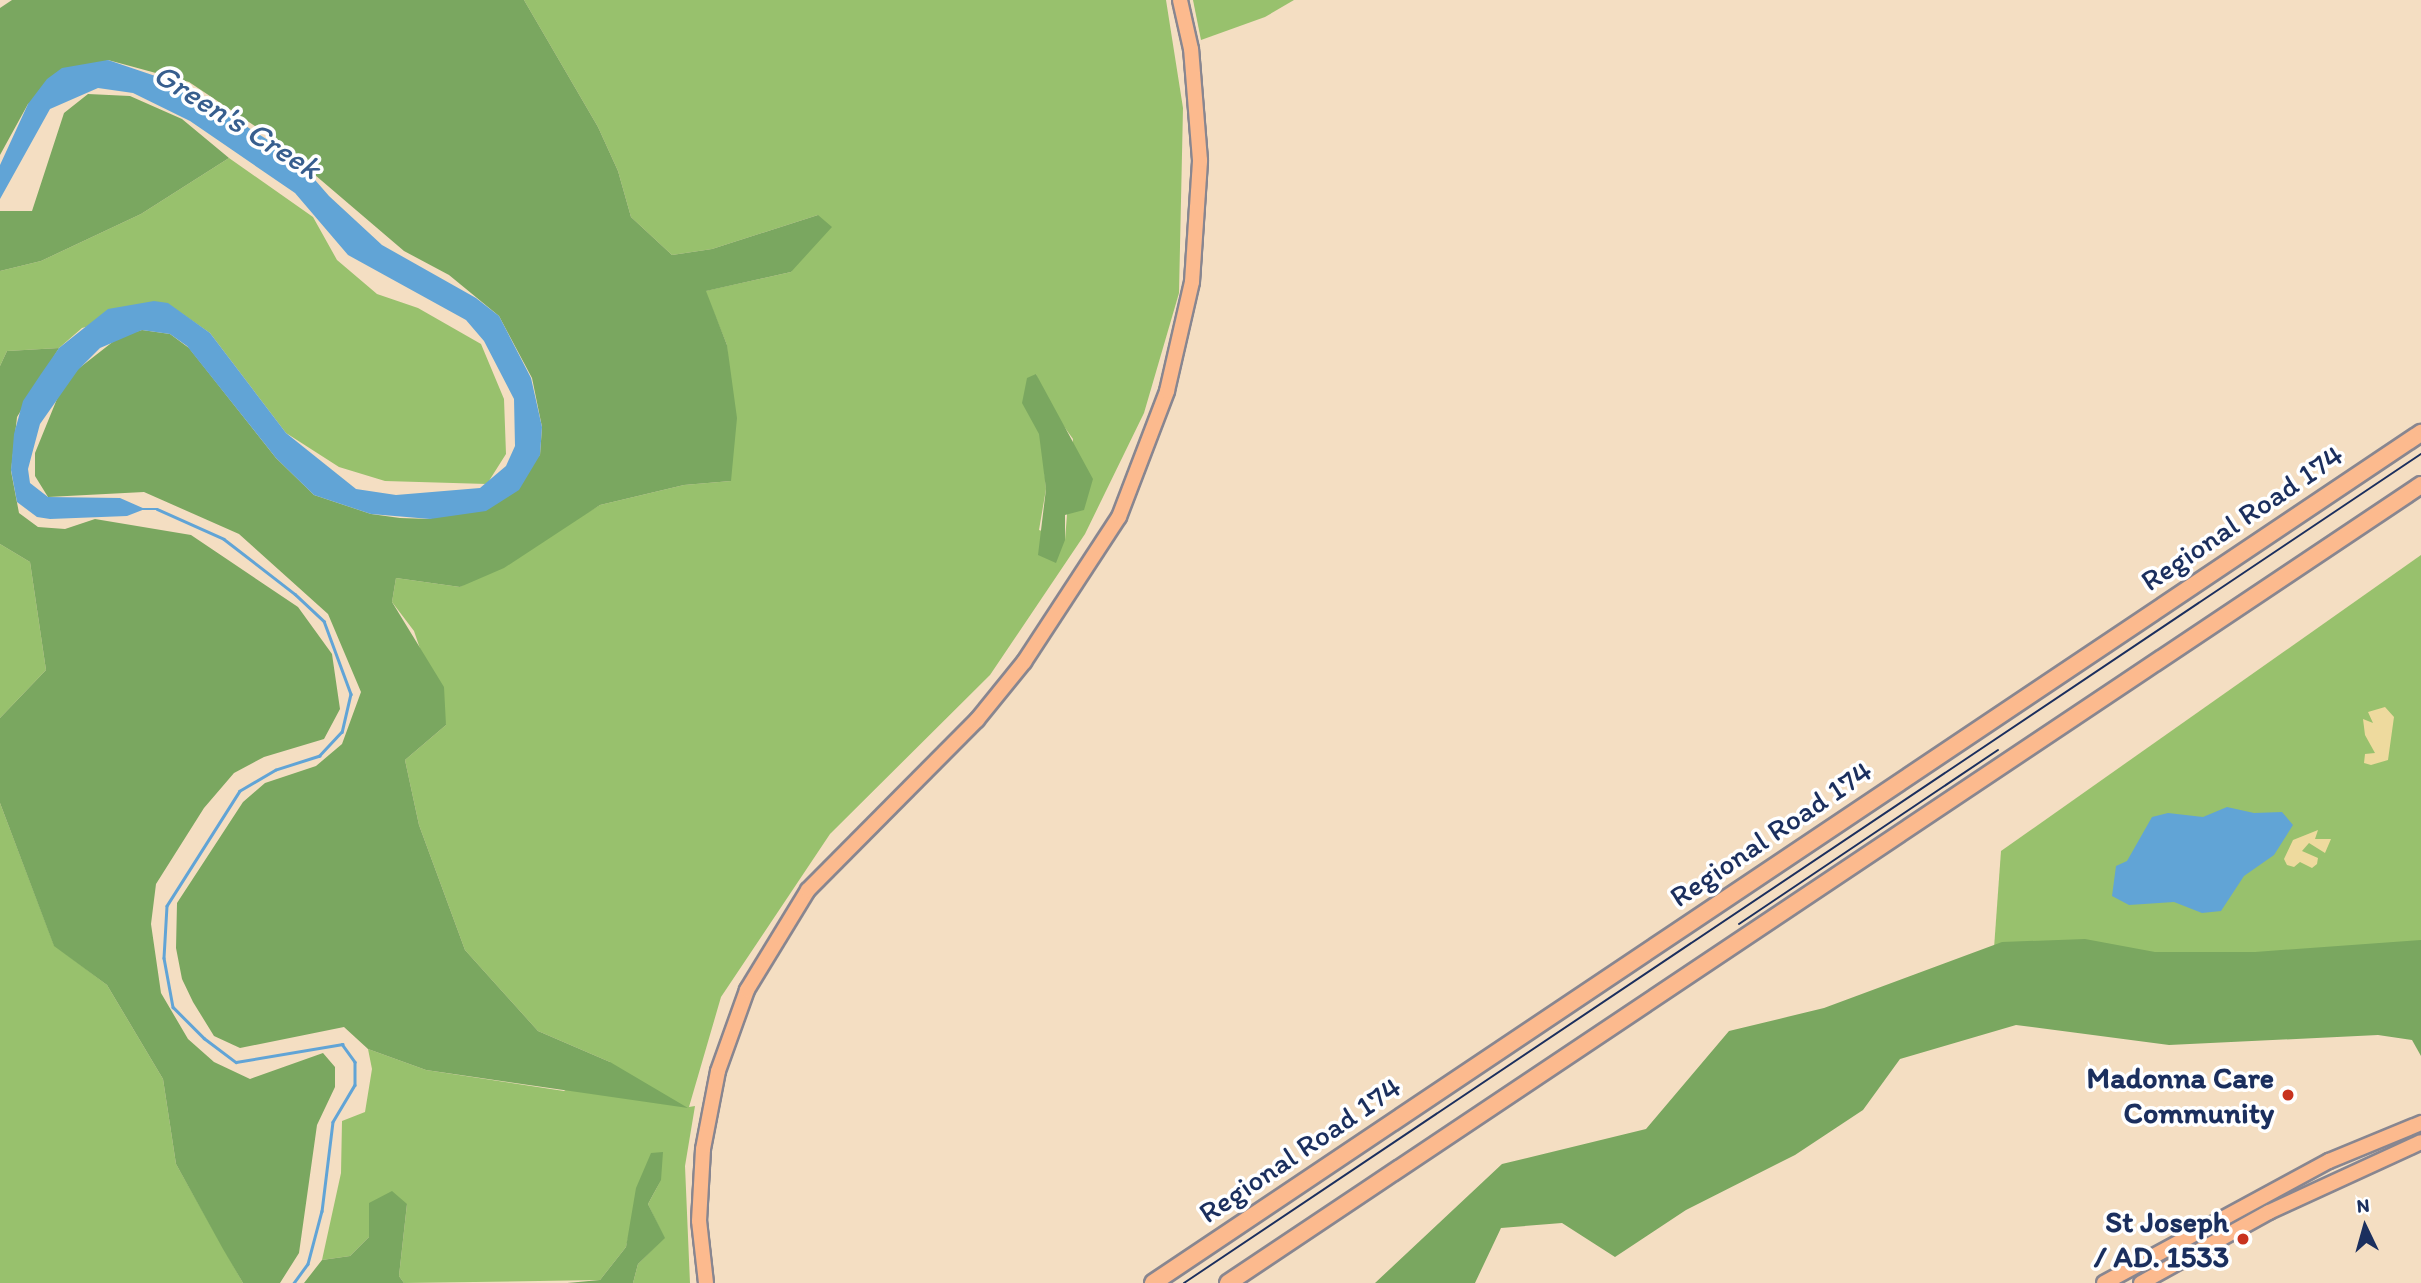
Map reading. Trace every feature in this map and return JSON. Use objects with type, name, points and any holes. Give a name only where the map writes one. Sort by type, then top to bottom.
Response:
[{"type":"highway","name":"Regional Road 174","points":[[1153,1283],[2421,433]]},
{"type":"highway","points":[[1228,1283],[2421,485]]},
{"type":"main road","points":[[706,1283],[699,1220],[704,1149],[718,1071],[747,990],[808,890],[977,720],[1024,663],[1119,517],[1167,391],[1192,282],[1200,160],[1191,49],[1180,0]]},
{"type":"main road","points":[[2104,1283],[2259,1196],[2421,1123]]},
{"type":"main road","points":[[2141,1283],[2269,1212],[2421,1142]]},
{"type":"main road","points":[[2259,1196],[2269,1212]]},
{"type":"green space","points":[[12,0],[524,0],[598,127],[618,171],[631,217],[672,255],[712,249],[818,215],[832,227],[791,272],[706,291],[727,345],[737,418],[731,481],[684,485],[600,505],[504,568],[460,587],[396,578],[392,602],[444,687],[446,725],[405,760],[419,825],[465,950],[538,1031],[610,1062],[688,1108],[426,1070],[368,1049],[344,1027],[240,1048],[214,1036],[193,1002],[182,979],[176,948],[177,903],[243,802],[265,783],[316,766],[342,744],[361,692],[328,614],[239,534],[144,492],[48,497],[35,476],[35,453],[59,394],[78,369],[119,337],[142,330],[170,334],[189,348],[276,458],[314,495],[371,514],[400,518],[430,519],[540,455],[542,427],[532,378],[499,316],[449,275],[404,251],[267,134],[189,82],[108,60],[28,104],[0,155],[0,8]]},
{"type":"green space","points":[[524,0],[1166,0],[1183,108],[1179,293],[1144,413],[1085,534],[990,675],[830,834],[721,997],[689,1107],[695,1106],[685,1166],[690,1283],[633,1283],[638,1264],[664,1238],[648,1204],[661,1180],[629,1234],[626,1247],[600,1280],[404,1283],[399,1276],[407,1204],[369,1203],[369,1237],[350,1256],[322,1260],[341,1173],[342,1121],[365,1112],[372,1069],[368,1049],[426,1070],[564,1091],[610,1062],[538,1031],[465,950],[419,825],[405,760],[446,725],[414,631],[392,602],[396,578],[460,587],[600,505],[684,485],[731,481],[727,345],[705,291],[791,272],[818,215],[712,249],[672,255],[631,217],[618,171],[598,127]],"holes":[[[1036,374],[1048,404],[1073,439],[1065,540],[1039,530],[1046,489]]]},
{"type":"green space","points":[[1193,0],[1294,0],[1265,17],[1201,40]]},
{"type":"green space","points":[[88,94],[130,96],[182,119],[229,158],[141,214],[41,261],[0,271],[0,211],[32,211],[64,113]]},
{"type":"green space","points":[[229,158],[313,217],[337,260],[377,294],[418,308],[481,344],[504,399],[506,454],[487,484],[385,481],[339,467],[286,433],[210,333],[168,304],[82,328],[59,348],[7,351],[0,366],[0,271],[41,261],[141,214]]},
{"type":"green space","points":[[59,348],[17,417],[11,471],[19,513],[38,527],[65,529],[95,519],[191,535],[298,607],[332,654],[340,709],[324,739],[264,757],[234,773],[204,808],[156,884],[151,924],[161,993],[188,1039],[214,1062],[250,1079],[323,1053],[335,1067],[335,1087],[317,1125],[299,1253],[280,1283],[243,1283],[223,1249],[176,1164],[163,1079],[107,985],[54,946],[0,803],[0,718],[46,670],[30,562],[0,544],[0,366],[7,351]]},
{"type":"green space","points":[[1036,374],[1093,479],[1084,510],[1065,515],[1065,540],[1056,563],[1038,555],[1046,489],[1039,434],[1022,403],[1027,378]]},
{"type":"green space","points":[[0,544],[30,562],[46,670],[0,718]]},
{"type":"green space","points":[[2421,555],[2421,962],[1993,962],[2001,851]]},
{"type":"green space","points":[[0,803],[54,945],[107,985],[163,1079],[176,1164],[243,1283],[0,1283]]},
{"type":"green space","points":[[2085,939],[2155,952],[2255,952],[2421,940],[2421,1056],[2412,1040],[2378,1035],[2169,1045],[2016,1025],[1900,1059],[1863,1110],[1795,1155],[1686,1210],[1615,1257],[1562,1223],[1501,1228],[1475,1283],[1375,1283],[1502,1164],[1646,1129],[1729,1031],[1824,1008],[2002,942]]},
{"type":"green space","points":[[663,1152],[661,1180],[648,1204],[665,1238],[638,1264],[633,1283],[567,1283],[600,1280],[626,1247],[636,1188],[651,1153]]},
{"type":"green space","points":[[392,1191],[407,1204],[399,1276],[404,1283],[304,1283],[322,1260],[350,1256],[369,1237],[369,1203]]},
{"type":"sand","points":[[2385,707],[2394,717],[2388,760],[2371,765],[2364,763],[2365,754],[2375,753],[2365,735],[2363,719],[2373,723],[2368,712]]},
{"type":"sand","points":[[2318,830],[2315,839],[2331,839],[2325,853],[2309,843],[2302,851],[2318,858],[2317,864],[2312,868],[2300,862],[2294,867],[2287,865],[2284,859],[2293,840]]},
{"type":"water","points":[[108,60],[179,84],[295,157],[329,196],[382,245],[476,298],[499,316],[531,378],[542,427],[540,455],[519,490],[486,511],[430,519],[371,514],[314,495],[276,458],[187,346],[170,334],[142,330],[100,348],[78,370],[40,424],[28,469],[30,483],[48,497],[120,498],[145,509],[127,516],[50,519],[37,517],[17,502],[11,470],[14,434],[23,401],[41,374],[59,348],[108,309],[154,301],[168,303],[210,333],[286,433],[356,489],[396,495],[480,488],[506,466],[515,446],[514,399],[484,341],[466,320],[348,255],[295,193],[190,121],[133,93],[98,88],[50,109],[0,199],[0,165],[28,104],[47,79],[62,68]]},
{"type":"water","points":[[2227,807],[2254,813],[2282,812],[2293,825],[2274,855],[2244,876],[2221,911],[2202,913],[2174,902],[2129,905],[2112,896],[2116,866],[2127,861],[2152,817],[2168,813],[2203,817]]},
{"type":"waterway","name":"Green's Creek","points":[[142,509],[157,509],[224,539],[295,594],[324,621],[351,694],[342,732],[320,756],[276,770],[240,791],[167,906],[164,958],[173,1007],[204,1038],[236,1062],[342,1044],[355,1062],[355,1085],[333,1122],[322,1211],[308,1264],[294,1283]]},
{"type":"tram line","points":[[1184,1283],[2421,454]]},
{"type":"tram line","points":[[1739,924],[1998,750]]},
{"type":"place","name":"Madonna Care Community","points":[[2288,1095]]},
{"type":"place","name":"St Joseph / AD. 1533","points":[[2243,1239]]}]
